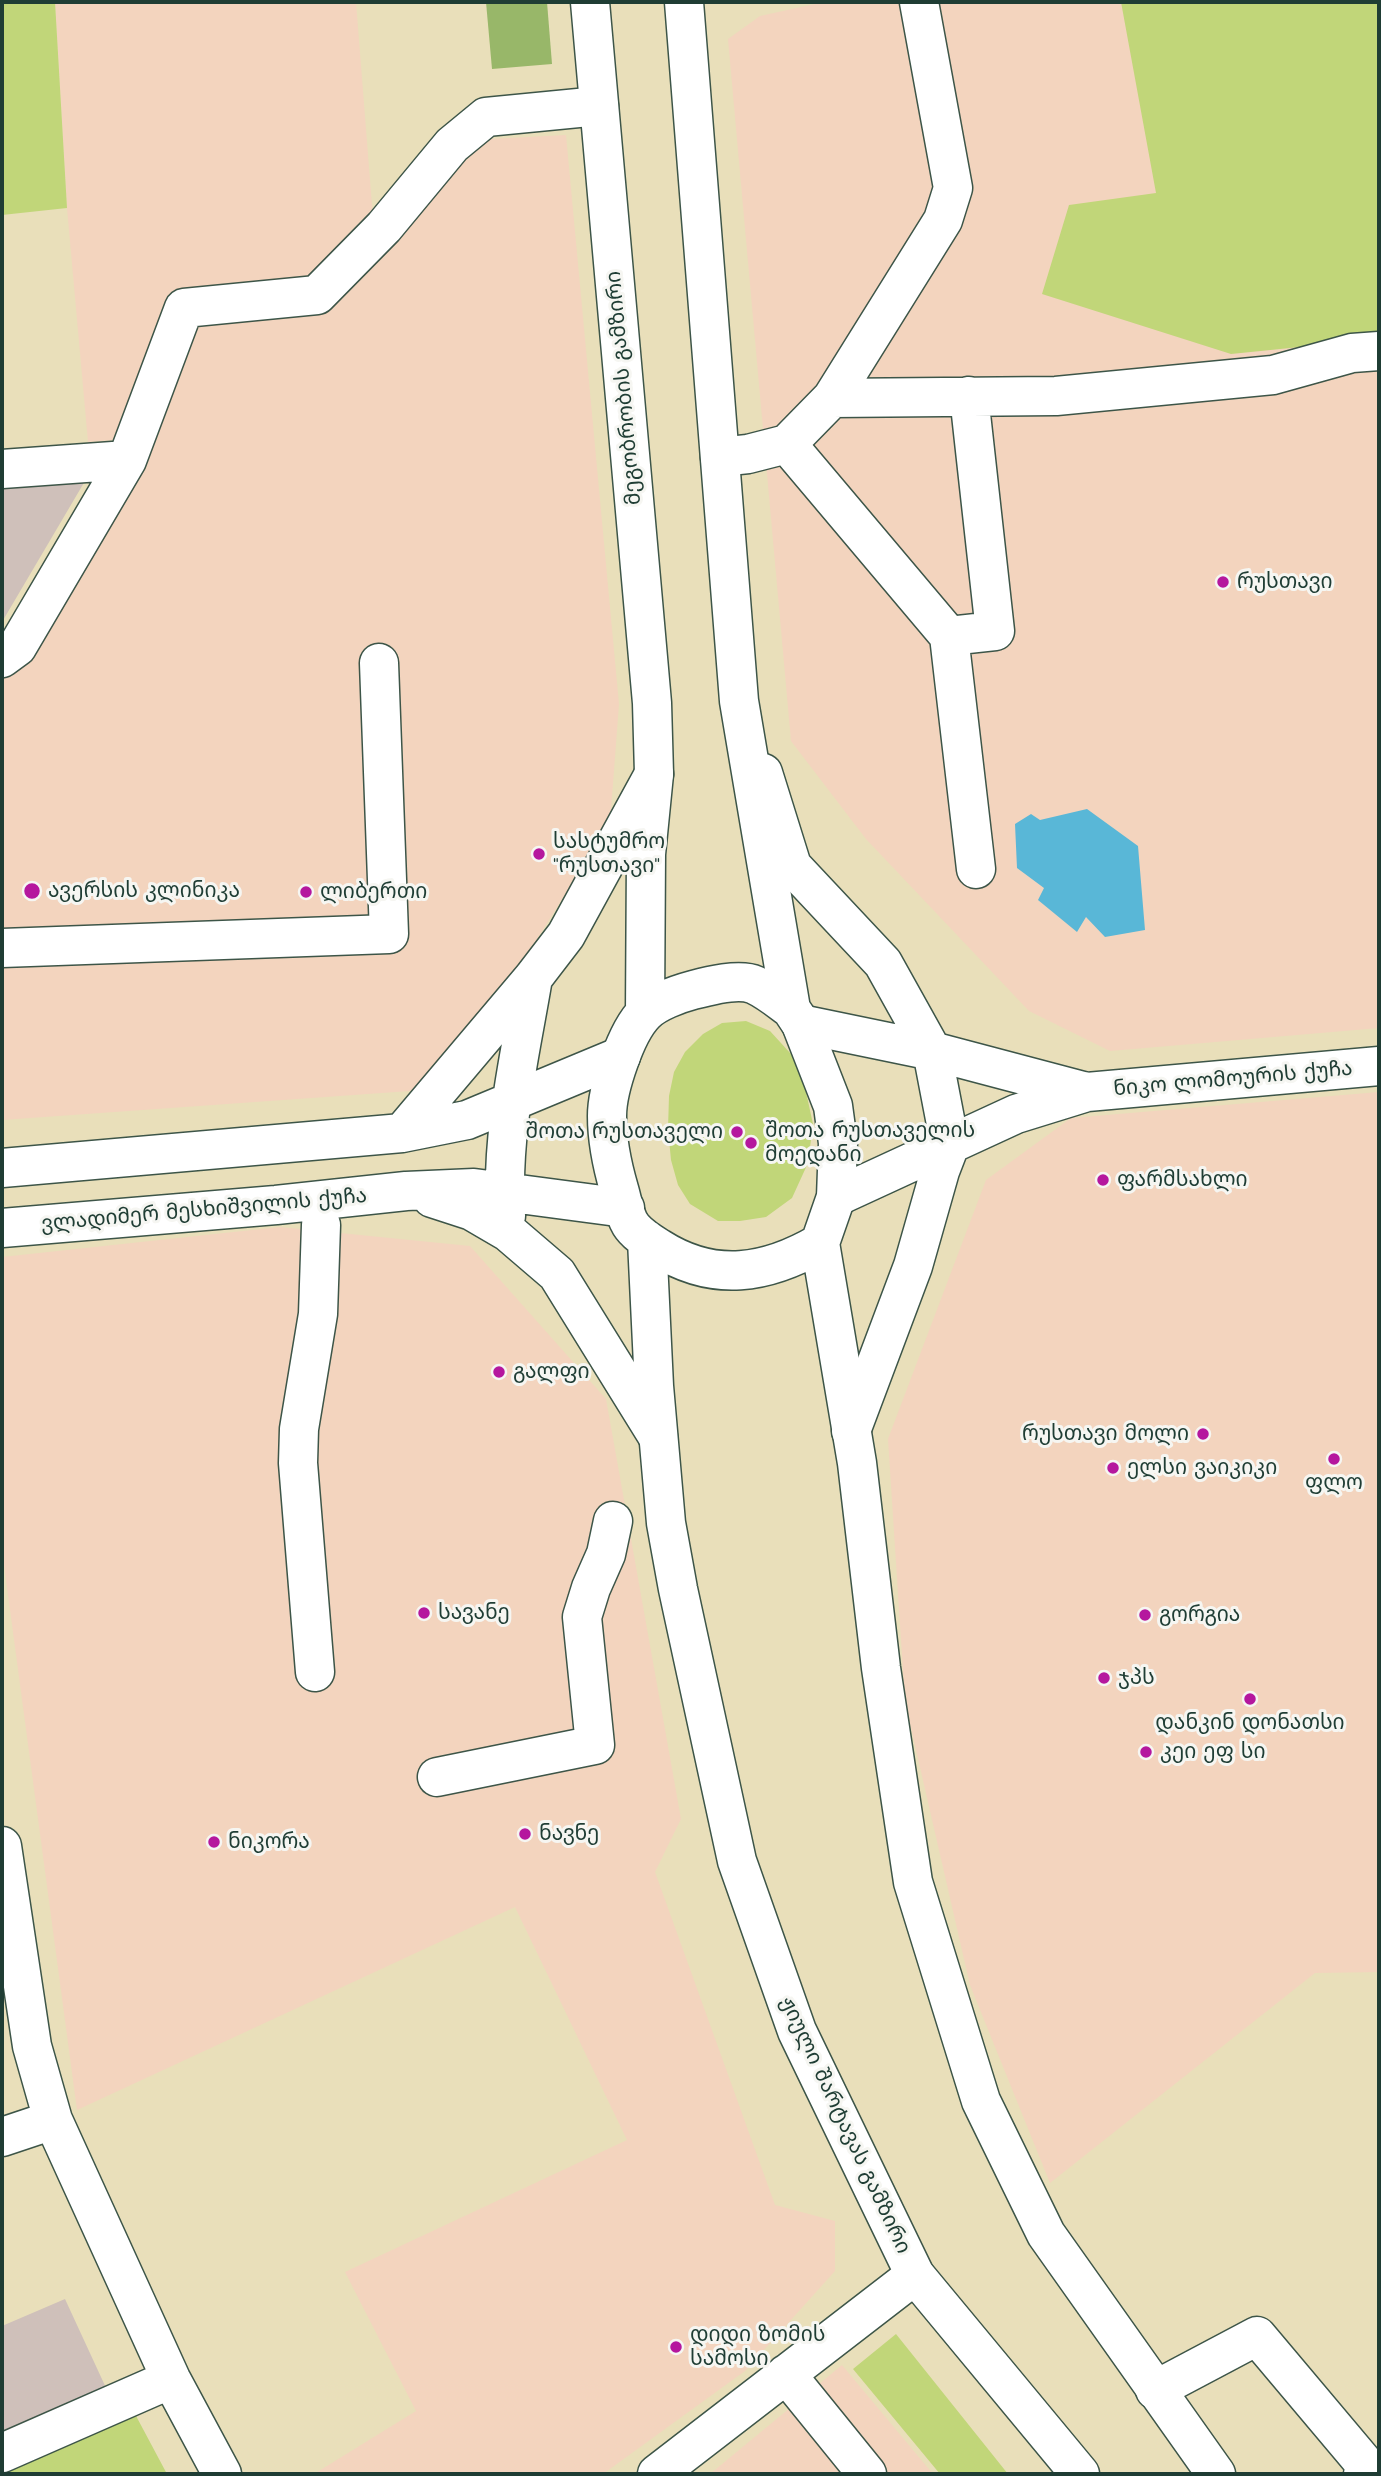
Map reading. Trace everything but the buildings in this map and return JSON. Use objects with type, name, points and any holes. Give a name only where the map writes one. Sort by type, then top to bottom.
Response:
[{"type":"main road","name":"მეგობრობის გამზირი","points":[[590,2],[652,703],[653,774]]},
{"type":"main road","points":[[684,2],[739,701],[796,1017],[833,1106],[838,1143],[836,1197],[820,1243],[851,1431],[881,1668],[913,1882],[981,2101],[1046,2234],[1216,2474]]},
{"type":"main road","points":[[720,457],[748,454],[787,444],[832,398],[943,220],[953,188],[919,2]]},
{"type":"main road","points":[[2,659],[17,647],[127,460],[184,308],[317,295],[384,227],[452,145],[486,117],[599,106]]},
{"type":"main road","points":[[832,398],[1056,396],[1273,375],[1352,353],[1379,351]]},
{"type":"main road","points":[[949,636],[995,631],[969,396]]},
{"type":"main road","points":[[787,444],[949,636],[976,869]]},
{"type":"main road","points":[[2,468],[127,460]]},
{"type":"main road","points":[[2,948],[389,934],[379,663]]},
{"type":"main road","points":[[739,701],[792,866],[883,963],[932,1051],[950,1145],[913,1266],[851,1431]]},
{"type":"main road","points":[[402,1133],[533,978],[566,934],[653,774]]},
{"type":"main road","points":[[645,1013],[646,854],[653,774]]},
{"type":"main road","points":[[508,1232],[504,1191],[512,1102],[533,978]]},
{"type":"main road","points":[[820,1243],[793,1259],[764,1268],[733,1271],[702,1267],[673,1257],[647,1240],[629,1223],[610,1158],[607,1114],[626,1040],[645,1013],[679,994],[715,984],[753,984],[796,1017],[932,1051]]},
{"type":"main road","name":"ნიკო ლომოურის ქუჩა","points":[[932,1051],[1087,1092]]},
{"type":"main road","points":[[2,1168],[402,1133],[467,1120],[621,1056]]},
{"type":"main road","name":"ნიკო ლომოურის ქუჩა","points":[[950,1145],[1016,1114],[1087,1092],[1379,1066]]},
{"type":"main road","points":[[836,1197],[950,1145]]},
{"type":"main road","points":[[406,1191],[474,1188],[625,1208]]},
{"type":"main road","points":[[406,1191],[472,1211],[508,1232],[557,1274],[658,1437]]},
{"type":"main road","name":"ვლადიმერ მესხიშვილის ქუჩა","points":[[2,1228],[406,1191]]},
{"type":"main road","points":[[315,1672],[298,1463],[299,1429],[318,1314],[321,1225]]},
{"type":"main road","points":[[647,1240],[658,1437]]},
{"type":"main road","name":"ჟიული შარტავას გამზირი","points":[[658,1437],[666,1523],[678,1589],[737,1861],[797,2031],[915,2276],[1080,2474]]},
{"type":"main road","points":[[437,1777],[595,1745],[582,1617],[606,1555],[613,1521]]},
{"type":"main road","points":[[2,1846],[6,1899],[32,2046],[53,2120],[171,2379],[222,2474]]},
{"type":"main road","points":[[2,2137],[53,2120]]},
{"type":"main road","points":[[657,2474],[915,2276]]},
{"type":"main road","points":[[1155,2390],[1257,2336],[1368,2469],[1363,2474]]},
{"type":"main road","points":[[786,2374],[867,2474]]},
{"type":"main road","points":[[2,2453],[171,2379]]},
{"type":"shaded area","points":[[55,2],[356,2],[373,218],[309,282],[183,295],[129,439],[88,442],[67,208]]},
{"type":"shaded area","points":[[824,2],[1379,2],[1379,1028],[1110,1051],[1029,1011],[866,839],[791,741],[728,39],[760,16]]},
{"type":"shaded area","points":[[566,135],[619,704],[610,823],[481,1028],[438,1089],[2,1120],[2,666],[189,317],[313,312],[460,161],[489,139]]},
{"type":"shaded area","points":[[85,481],[2,622],[2,487]]},
{"type":"shaded area","points":[[1379,1092],[1379,1972],[1315,1973],[1050,2183],[970,1985],[905,1702],[888,1439],[986,1180],[1071,1118]]},
{"type":"shaded area","points":[[280,1227],[470,1246],[606,1399],[681,1819],[655,1872],[775,2205],[835,2221],[835,2271],[745,2371],[603,2474],[314,2474],[416,2411],[345,2272],[627,2140],[515,1907],[77,2110],[2,1550],[2,1257]]},
{"type":"shaded area","points":[[65,2299],[113,2403],[2,2451],[2,2326]]},
{"type":"shaded area","points":[[842,2365],[933,2474],[710,2474]]},
{"type":"green space","points":[[2,2],[55,2],[67,208],[2,215]]},
{"type":"green space","points":[[486,2],[547,2],[552,64],[492,69]]},
{"type":"green space","points":[[1121,2],[1379,2],[1379,339],[1231,354],[1042,294],[1069,205],[1156,193]]},
{"type":"green space","points":[[746,1021],[770,1031],[791,1054],[806,1092],[813,1124],[808,1163],[792,1198],[766,1217],[718,1221],[690,1204],[678,1185],[671,1160],[669,1096],[674,1072],[685,1052],[703,1034],[722,1023]]},
{"type":"green space","points":[[896,2334],[1008,2474],[940,2474],[853,2369]]},
{"type":"green space","points":[[135,2414],[167,2474],[2,2474],[2,2471]]},
{"type":"water","points":[[1087,809],[1138,846],[1145,930],[1105,937],[1086,917],[1077,932],[1038,900],[1044,888],[1017,868],[1015,824],[1031,814],[1040,820]]},
{"type":"place","name":"რუსთავი","points":[[1223,582]]},
{"type":"place","name":"სასტუმრო \"რუსთავი\"","points":[[539,854]]},
{"type":"place","name":"ავერსის კლინიკა","points":[[32,891]]},
{"type":"place","name":"ლიბერთი","points":[[306,892]]},
{"type":"place","name":"შოთა რუსთაველი","points":[[737,1132]]},
{"type":"place","name":"შოთა რუსთაველის მოედანი","points":[[751,1143]]},
{"type":"place","name":"ფარმსახლი","points":[[1103,1180]]},
{"type":"place","name":"გალფი","points":[[499,1372]]},
{"type":"place","name":"რუსთავი მოლი","points":[[1203,1434]]},
{"type":"place","name":"ფლო","points":[[1334,1459]]},
{"type":"place","name":"ელსი ვაიკიკი","points":[[1113,1468]]},
{"type":"place","name":"სავანე","points":[[424,1613]]},
{"type":"place","name":"გორგია","points":[[1145,1615]]},
{"type":"place","name":"ჯპს","points":[[1104,1678]]},
{"type":"place","name":"დანკინ დონათსი","points":[[1250,1699]]},
{"type":"place","name":"კეი ეფ სი","points":[[1146,1752]]},
{"type":"place","name":"ნავნე","points":[[525,1834]]},
{"type":"place","name":"ნიკორა","points":[[214,1842]]},
{"type":"place","name":"დიდი ზომის სამოსი","points":[[676,2347]]}]
